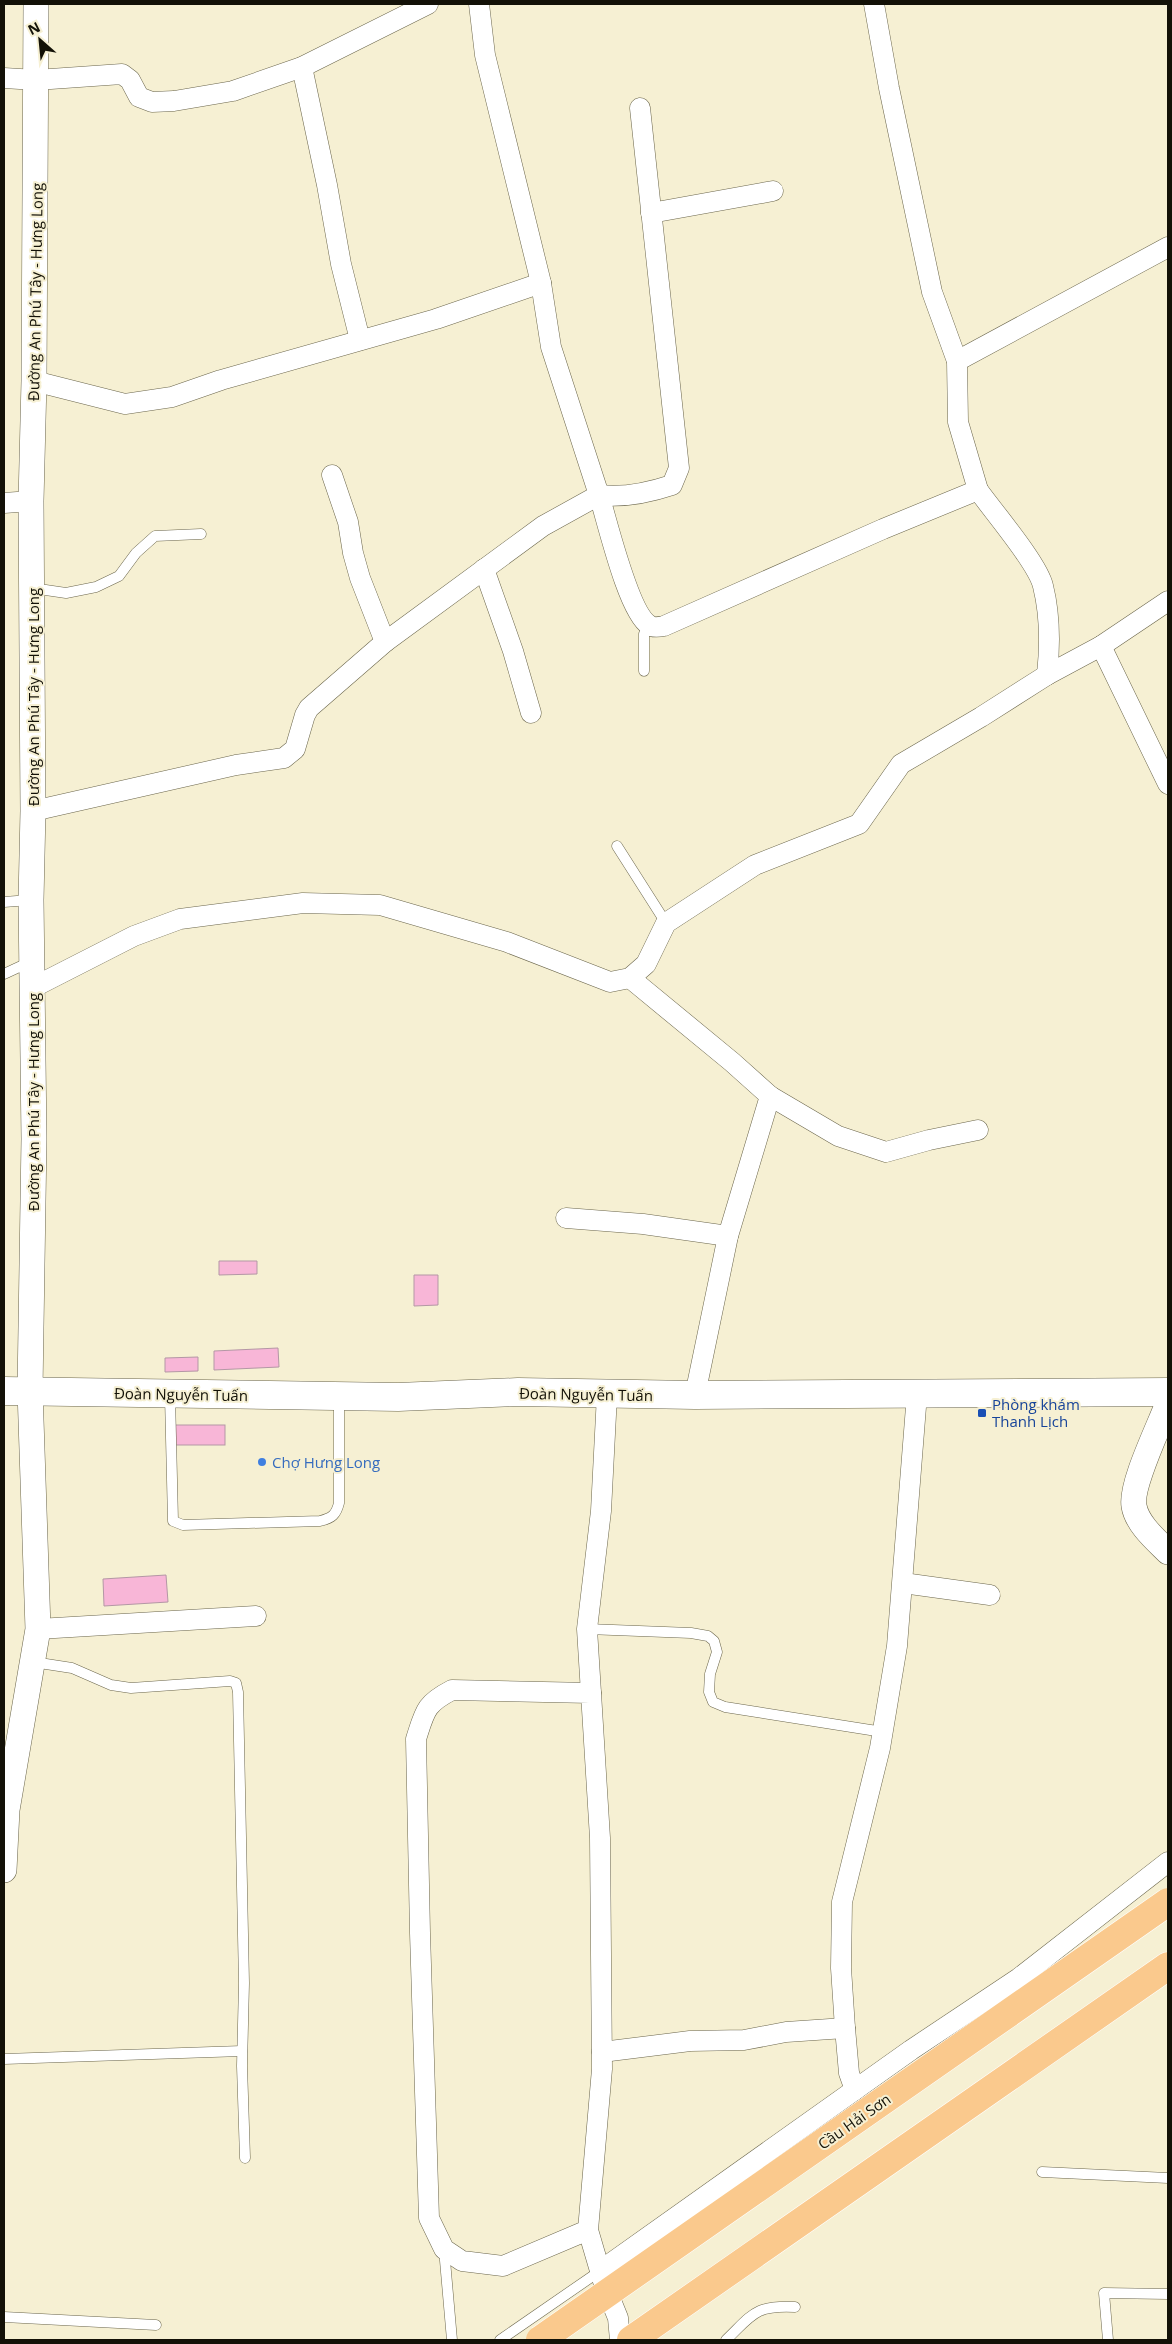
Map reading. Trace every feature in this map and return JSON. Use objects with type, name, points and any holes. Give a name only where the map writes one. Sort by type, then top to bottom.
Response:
[{"type":"highway","name":"Cầu Hải Sơn","points":[[540,2340],[1168,1902]]},
{"type":"highway","points":[[631,2340],[1168,1966]]},
{"type":"main road","name":"Đoàn Nguyễn Tuấn","points":[[17,1391],[170,1395],[398,1397],[518,1392],[695,1395],[1168,1392]]},
{"type":"street","name":"Đường An Phú Tây - Hưng Long","points":[[4,1870],[5,1810],[38,1629],[17,1391],[34,1139],[31,501],[34,381],[36,4]]},
{"type":"street","points":[[4,78],[36,80],[122,74],[130,80],[139,98],[152,102],[233,91],[302,67],[428,4]]},
{"type":"street","points":[[479,4],[485,55],[541,283],[550,347],[632,601],[648,625],[654,627],[664,626],[882,528],[978,490]]},
{"type":"street","points":[[874,4],[889,88],[932,292],[958,361],[958,422],[978,490],[1023,552],[1043,585],[1049,632],[1049,654],[1046,675]]},
{"type":"street","points":[[302,67],[341,264],[360,340]]},
{"type":"street","points":[[33,811],[236,764],[284,758],[295,749],[305,715],[309,708],[385,642],[543,526],[599,495],[615,497],[654,491],[672,484],[679,468],[640,108]]},
{"type":"street","points":[[651,213],[773,191]]},
{"type":"street","points":[[958,361],[1168,247]]},
{"type":"street","points":[[34,381],[125,404],[172,397],[221,380],[436,319],[541,283]]},
{"type":"street","points":[[332,475],[348,522],[353,553],[360,578],[385,642]]},
{"type":"street","points":[[4,503],[31,501]]},
{"type":"street","points":[[484,569],[513,651],[531,713]]},
{"type":"street","points":[[34,987],[134,936],[180,919],[303,903],[380,905],[507,942],[610,982],[630,978],[646,964],[666,923],[755,865],[859,824],[901,764],[981,717],[1046,675],[1101,646],[1168,601]]},
{"type":"street","points":[[1101,646],[1168,784]]},
{"type":"street","points":[[630,978],[732,1062],[770,1096],[838,1136],[886,1152],[928,1140],[978,1130]]},
{"type":"street","points":[[695,1395],[728,1236],[770,1096]]},
{"type":"street","points":[[566,1218],[643,1224],[728,1236]]},
{"type":"street","points":[[607,1394],[601,1511],[587,1629],[600,1838],[602,2052],[588,2230],[600,2271],[618,2318],[620,2340]]},
{"type":"street","points":[[856,2090],[848,2073],[841,1968],[842,1902],[883,1732],[897,1646],[917,1394]]},
{"type":"street","points":[[1168,1403],[1135,1487],[1134,1506],[1139,1519],[1168,1552]]},
{"type":"street","points":[[903,1583],[990,1595]]},
{"type":"street","points":[[38,1629],[256,1616]]},
{"type":"street","points":[[588,2230],[503,2266],[462,2261],[444,2249],[429,2218],[416,1739],[424,1716],[433,1700],[452,1690],[591,1692]]},
{"type":"street","points":[[600,2271],[856,2090],[1019,1978],[1168,1862]]},
{"type":"street","points":[[602,2052],[690,2041],[744,2040],[786,2032],[845,2028]]},
{"type":"lane","points":[[32,588],[66,593],[96,587],[119,576],[136,554],[155,536],[201,534]]},
{"type":"lane","points":[[644,671],[644,634],[648,625]]},
{"type":"lane","points":[[617,846],[666,923]]},
{"type":"lane","points":[[4,902],[32,900]]},
{"type":"lane","points":[[4,974],[33,961]]},
{"type":"lane","points":[[170,1395],[173,1521],[183,1525],[320,1521],[336,1514],[339,1503],[338,1396]]},
{"type":"lane","points":[[587,1629],[691,1633],[708,1636],[714,1641],[717,1652],[710,1674],[709,1692],[713,1702],[724,1707],[883,1732]]},
{"type":"lane","points":[[33,1662],[72,1668],[111,1685],[131,1688],[230,1681],[236,1683],[238,1692],[243,1881],[244,1983],[242,2051],[245,2158]]},
{"type":"lane","points":[[4,2059],[242,2051]]},
{"type":"lane","points":[[1042,2172],[1168,2178]]},
{"type":"lane","points":[[444,2249],[452,2340]]},
{"type":"lane","points":[[500,2340],[600,2271]]},
{"type":"lane","points":[[1108,2340],[1104,2293],[1168,2294]]},
{"type":"lane","points":[[726,2340],[752,2314],[772,2306],[795,2306]]},
{"type":"lane","points":[[4,2317],[156,2325]]},
{"type":"building","points":[[219,1261],[257,1261],[257,1274],[219,1275]]},
{"type":"building","points":[[414,1275],[438,1275],[438,1305],[414,1306]]},
{"type":"building","points":[[278,1348],[279,1367],[214,1370],[214,1351]]},
{"type":"building","points":[[198,1357],[198,1371],[165,1372],[165,1358]]},
{"type":"building","points":[[175,1425],[225,1425],[225,1445],[175,1445]]},
{"type":"building","points":[[166,1575],[168,1602],[104,1606],[103,1579]]},
{"type":"place","name":"Phòng khám Thanh Lịch","points":[[982,1413]]},
{"type":"place","name":"Chợ Hưng Long","points":[[262,1462]]}]
